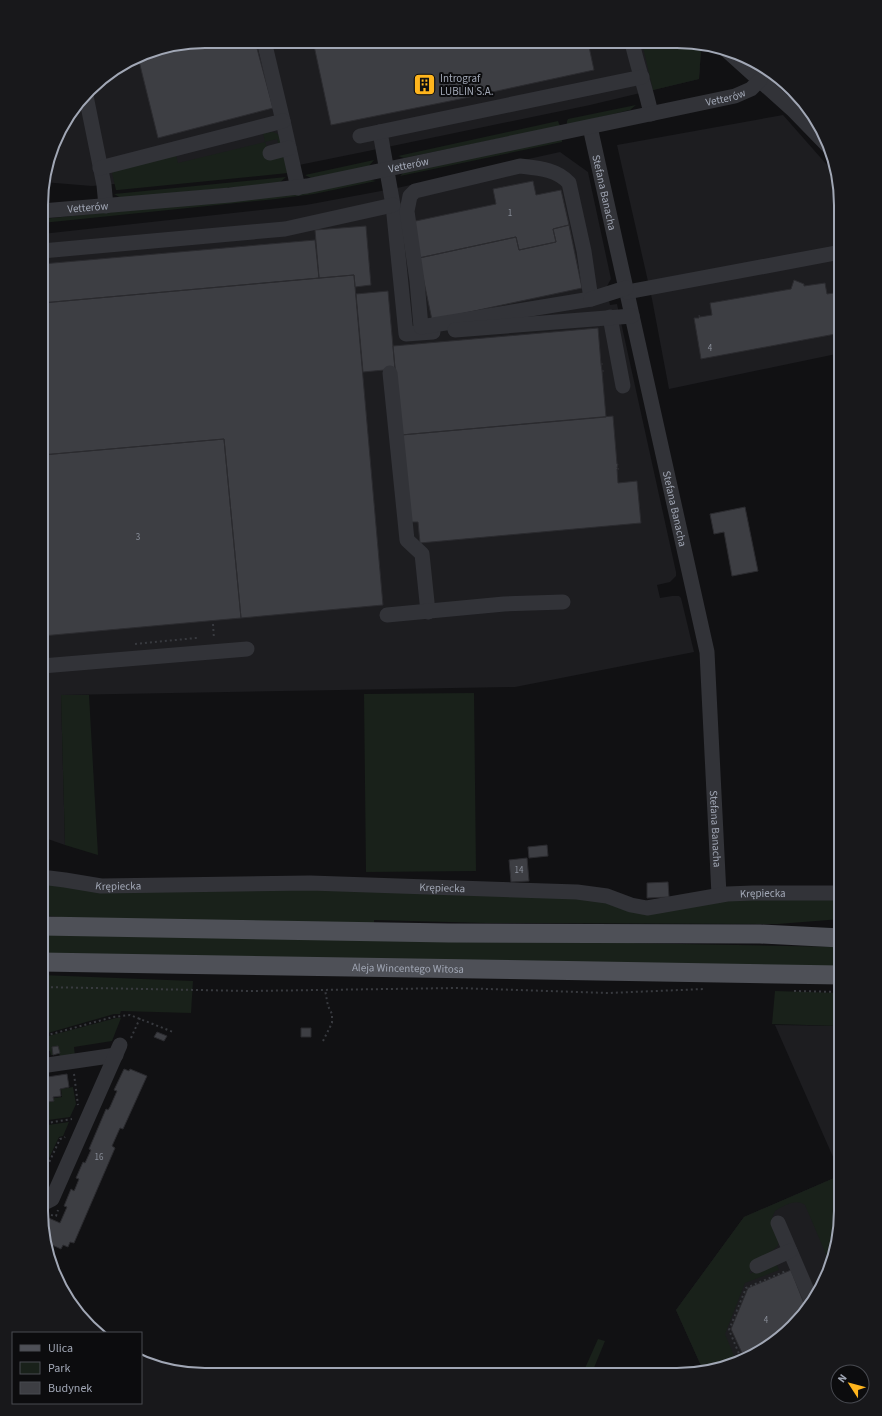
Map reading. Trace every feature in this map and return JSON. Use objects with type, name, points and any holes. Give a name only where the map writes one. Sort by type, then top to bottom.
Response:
[{"type":"main road","points":[[48,926],[449,933],[760,934],[834,938]]},
{"type":"main road","points":[[760,934],[834,927]]},
{"type":"main road","name":"Aleja Wincentego Witosa","points":[[48,962],[834,975]]},
{"type":"street","points":[[266,48],[298,188]]},
{"type":"street","points":[[633,48],[651,114]]},
{"type":"street","points":[[736,60],[794,111],[818,135]]},
{"type":"street","points":[[360,136],[642,77]]},
{"type":"street","name":"Vetterów","points":[[48,210],[106,206],[298,188],[740,94],[751,89],[760,80]]},
{"type":"street","points":[[87,102],[106,206]]},
{"type":"street","points":[[100,168],[283,121]]},
{"type":"street","name":"Stefana Banacha","points":[[590,127],[707,652],[719,896]]},
{"type":"street","points":[[380,132],[393,205],[406,334],[632,316]]},
{"type":"street","points":[[270,153],[289,148]]},
{"type":"street","points":[[591,299],[584,251],[569,183],[563,177],[538,168],[520,166],[415,191],[410,196],[407,211],[417,281],[421,326],[591,299],[626,290],[834,253]]},
{"type":"street","points":[[48,251],[285,229],[393,205]]},
{"type":"street","points":[[610,317],[624,386]]},
{"type":"street","points":[[390,373],[407,540],[422,554],[428,612]]},
{"type":"street","points":[[387,615],[504,604],[562,602]]},
{"type":"street","points":[[48,666],[247,649]]},
{"type":"street","name":"Krępiecka","points":[[48,878],[101,886],[310,883],[577,892],[606,896],[631,905],[647,908],[719,896],[753,893],[834,893]]},
{"type":"street","points":[[48,1065],[118,1050],[52,1200],[48,1202]]},
{"type":"street","points":[[778,1223],[809,1296]]},
{"type":"street","points":[[757,1266],[790,1251]]},
{"type":"path","points":[[48,987],[250,991],[457,988],[608,993],[706,989]]},
{"type":"path","points":[[323,1041],[332,1023],[332,1014],[328,1006],[325,990]]},
{"type":"path","points":[[793,990],[834,992]]},
{"type":"path","points":[[48,1035],[113,1016],[130,1016],[140,1018],[173,1032]]},
{"type":"path","points":[[73,1071],[79,1104]]},
{"type":"path","points":[[74,1075],[80,1074]]},
{"type":"path","points":[[77,1109],[82,1098]]},
{"type":"path","points":[[70,1126],[75,1114]]},
{"type":"path","points":[[48,1123],[72,1119]]},
{"type":"path","points":[[48,1162],[60,1139],[64,1138],[67,1132]]},
{"type":"path","points":[[56,1216],[56,1221]]},
{"type":"path","points":[[740,1355],[730,1330],[746,1288],[791,1269]]},
{"type":"shaded area","points":[[195,48],[687,48],[701,50],[699,79],[590,105],[299,165],[236,173],[92,186],[49,183],[56,155],[64,136],[80,110],[94,94],[110,80],[136,64],[165,53]]},
{"type":"shaded area","points":[[783,115],[830,168],[834,195],[834,354],[669,389],[652,299],[617,145]]},
{"type":"shaded area","points":[[560,152],[588,172],[611,279],[606,288],[610,305],[617,304],[676,572],[676,576],[670,582],[657,585],[660,598],[679,596],[681,598],[694,652],[515,687],[61,695],[65,845],[48,839],[48,233],[306,205],[397,188]]},
{"type":"shaded area","points":[[775,1025],[834,1026],[834,1159]]},
{"type":"shaded area","points":[[834,1178],[834,1221],[829,1251],[818,1280],[808,1298],[788,1322],[764,1342],[727,1360],[701,1366],[676,1310],[744,1217]]},
{"type":"green space","points":[[643,48],[687,48],[701,50],[699,79],[653,90]]},
{"type":"green space","points":[[636,105],[630,110],[567,125],[568,119]]},
{"type":"green space","points":[[558,121],[560,126],[404,158],[398,156]]},
{"type":"green space","points":[[274,132],[279,136],[283,146],[279,147],[277,139],[265,142],[263,133]]},
{"type":"green space","points":[[562,139],[562,142],[400,176],[404,172]]},
{"type":"green space","points":[[265,142],[270,156],[284,153],[288,173],[116,190],[112,173],[113,171],[176,155],[178,163]]},
{"type":"green space","points":[[374,160],[368,167],[311,178],[305,175]]},
{"type":"green space","points":[[286,177],[279,183],[121,198],[114,194]]},
{"type":"green space","points":[[371,180],[376,181],[314,194],[276,199],[48,222],[48,218],[183,205]]},
{"type":"green space","points":[[474,693],[476,871],[366,872],[364,694]]},
{"type":"green space","points":[[61,695],[89,695],[98,855],[65,845]]},
{"type":"green space","points":[[48,881],[587,895],[621,903],[834,895],[834,920],[778,924],[485,923],[374,920],[374,926],[80,919],[48,916]]},
{"type":"green space","points":[[48,932],[834,947],[834,969],[48,956]]},
{"type":"green space","points":[[48,975],[193,981],[191,1013],[121,1011],[120,1014],[114,1014],[48,1033]]},
{"type":"green space","points":[[775,991],[834,993],[834,1026],[772,1024]]},
{"type":"green space","points":[[116,1018],[121,1018],[112,1041],[74,1047],[75,1056],[60,1058],[58,1046],[52,1047],[53,1055],[51,1055],[50,1051],[48,1051],[48,1036]]},
{"type":"green space","points":[[73,1087],[76,1104],[70,1117],[48,1120],[48,1102],[54,1101],[54,1098],[62,1097],[61,1089]]},
{"type":"green space","points":[[69,1122],[63,1136],[59,1137],[48,1160],[48,1125]]},
{"type":"green space","points":[[834,1178],[834,1221],[827,1257],[805,1205],[798,1202],[786,1205],[775,1211],[772,1218],[778,1235],[778,1245],[771,1252],[755,1260],[749,1274],[776,1263],[779,1270],[745,1283],[725,1334],[735,1357],[701,1366],[676,1310],[744,1217]]},
{"type":"green space","points":[[598,1339],[605,1341],[594,1368],[585,1368]]},
{"type":"building","points":[[257,48],[273,108],[158,138],[139,63],[165,53],[185,49]]},
{"type":"building","name":"Intrograf LUBLIN S.A.","points":[[314,48],[589,48],[594,70],[331,125]]},
{"type":"building","points":[[533,181],[536,195],[561,190],[569,225],[553,229],[556,242],[519,250],[516,237],[419,258],[411,222],[496,204],[493,189]]},
{"type":"building","points":[[569,225],[582,288],[432,320],[419,258],[516,237],[519,250],[556,242],[553,229]]},
{"type":"building","points":[[366,226],[371,285],[355,287],[354,275],[319,278],[315,230]]},
{"type":"building","points":[[315,240],[319,278],[48,302],[48,263]]},
{"type":"building","points":[[354,275],[383,605],[241,618],[224,439],[48,454],[48,302]]},
{"type":"building","points":[[794,280],[804,284],[804,286],[825,283],[827,294],[834,293],[834,334],[701,359],[694,318],[699,318],[699,315],[700,317],[712,315],[710,303],[791,289]]},
{"type":"building","points":[[388,291],[395,369],[363,372],[356,294]]},
{"type":"building","points":[[598,328],[606,417],[401,435],[393,346]]},
{"type":"building","points":[[613,416],[618,464],[617,468],[619,469],[617,469],[618,483],[637,481],[641,523],[420,543],[418,522],[409,522],[401,435]]},
{"type":"building","points":[[224,439],[241,618],[48,635],[48,454]]},
{"type":"building","points":[[745,507],[758,571],[732,576],[724,532],[714,534],[710,514]]},
{"type":"building","points":[[547,845],[548,856],[529,858],[528,847]]},
{"type":"building","points":[[527,858],[529,881],[511,882],[509,860]]},
{"type":"building","points":[[668,882],[669,897],[647,898],[647,883]]},
{"type":"building","points":[[301,1028],[311,1028],[311,1037],[301,1037]]},
{"type":"building","points":[[157,1032],[167,1036],[164,1041],[154,1037]]},
{"type":"building","points":[[58,1046],[60,1053],[53,1055],[52,1047]]},
{"type":"building","points":[[124,1069],[129,1071],[130,1069],[147,1076],[123,1129],[120,1128],[112,1146],[115,1148],[74,1243],[70,1242],[68,1247],[63,1245],[61,1249],[52,1245],[48,1218],[60,1223],[67,1207],[64,1206],[71,1189],[74,1191],[75,1189],[79,1179],[76,1178],[83,1162],[85,1163],[91,1150],[89,1149],[106,1109],[108,1110],[110,1107],[117,1091],[114,1090]]},
{"type":"building","points":[[67,1074],[69,1087],[60,1089],[61,1096],[53,1097],[54,1101],[48,1102],[48,1077]]},
{"type":"building","points":[[791,1270],[804,1303],[788,1322],[772,1336],[764,1342],[742,1353],[731,1329],[748,1288]]},
{"type":"place","name":"Intrograf LUBLIN S.A.","points":[[425,84]]}]
